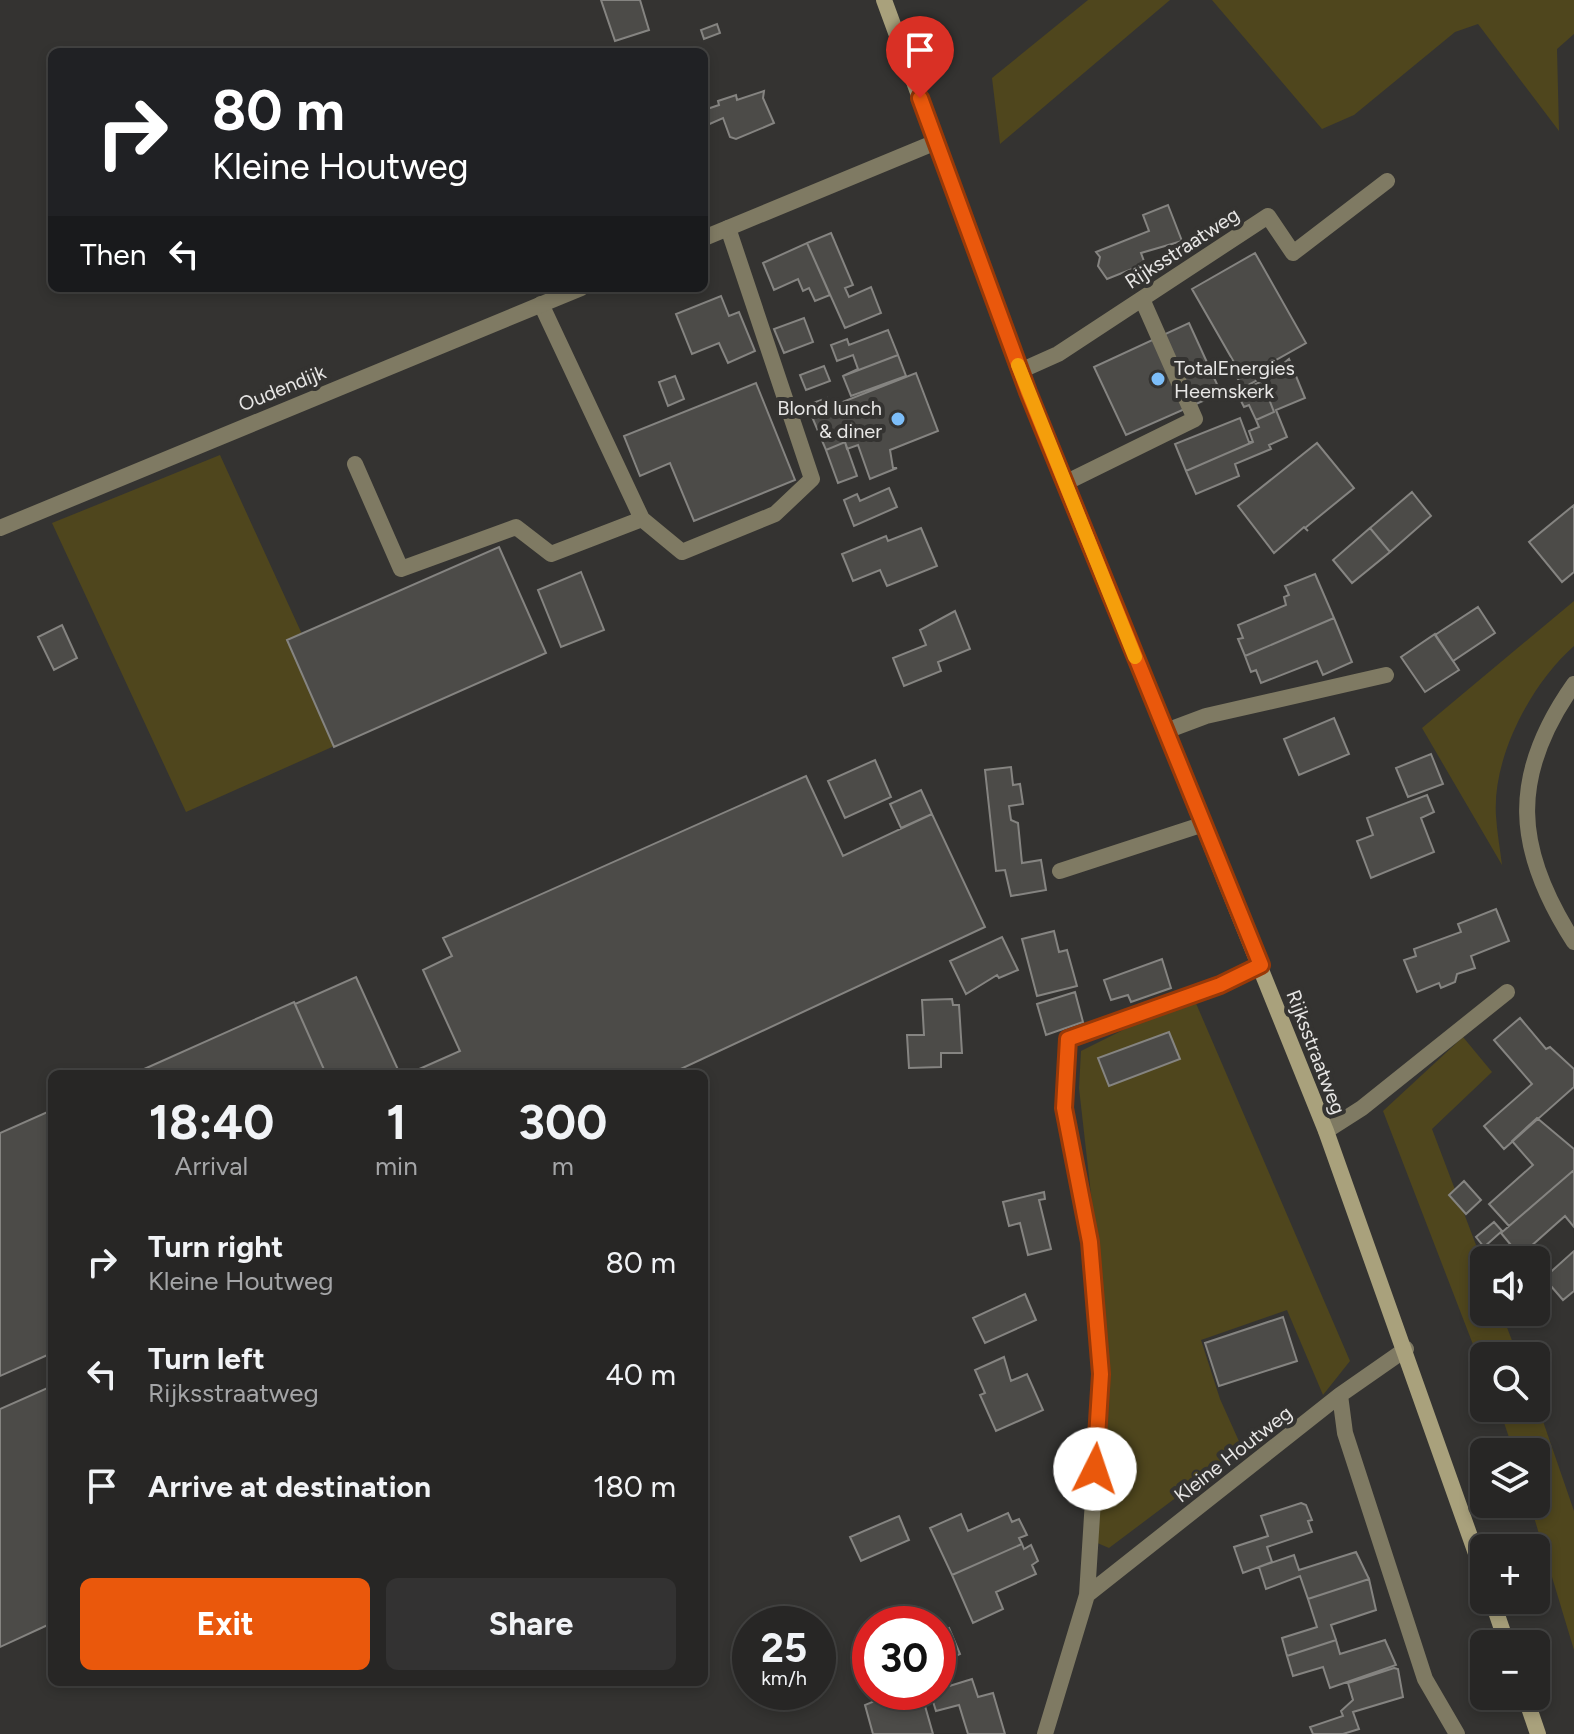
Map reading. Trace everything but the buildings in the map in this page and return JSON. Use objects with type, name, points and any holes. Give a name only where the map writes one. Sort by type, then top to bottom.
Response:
[{"type":"main road","name":"Rijksstraatweg","points":[[884,0],[1020,371],[1326,1131],[1470,1535]]},
{"type":"main road","points":[[1530,1710],[1538,1734]]},
{"type":"street","points":[[708,236],[936,142]]},
{"type":"street","name":"Rijksstraatweg","points":[[1020,371],[1058,354],[1268,216],[1293,253],[1387,181]]},
{"type":"street","points":[[541,304],[642,519],[682,552],[775,514],[812,479],[728,228]]},
{"type":"street","name":"Oudendijk","points":[[0,528],[571,292]]},
{"type":"street","points":[[1065,483],[1195,419],[1142,299]]},
{"type":"street","points":[[355,464],[401,569],[516,527],[551,554],[642,519]]},
{"type":"street","points":[[1166,731],[1206,716],[1386,675]]},
{"type":"street","points":[[1574,684],[1549,719],[1533,760],[1526,814],[1534,865],[1574,942]]},
{"type":"street","points":[[1060,871],[1204,824]]},
{"type":"street","points":[[1045,1734],[1087,1595],[1101,1374],[1090,1242],[1064,1108],[1068,1039],[1220,985],[1261,965]]},
{"type":"street","points":[[1326,1131],[1362,1108],[1507,992]]},
{"type":"street","name":"Kleine Houtweg","points":[[1087,1595],[1340,1395],[1406,1349]]},
{"type":"street","points":[[1340,1395],[1345,1433],[1425,1679],[1457,1734]]},
{"type":"shaded area","points":[[1088,0],[1170,0],[1000,144],[992,78]]},
{"type":"shaded area","points":[[1212,0],[1574,0],[1574,34],[1557,49],[1559,131],[1478,24],[1455,32],[1354,115],[1322,129]]},
{"type":"shaded area","points":[[220,455],[350,739],[186,812],[52,523]]},
{"type":"shaded area","points":[[1574,601],[1574,646],[1543,680],[1529,701],[1517,723],[1500,770],[1496,816],[1502,865],[1422,728]]},
{"type":"shaded area","points":[[1195,1001],[1350,1361],[1323,1395],[1287,1310],[1201,1340],[1220,1399],[1242,1448],[1109,1548],[1095,1542],[1107,1336],[1079,1088],[1081,1051],[1139,1022]]},
{"type":"shaded area","points":[[1463,1037],[1492,1072],[1432,1129],[1476,1246],[1470,1246],[1470,1326],[1506,1326],[1513,1342],[1472,1342],[1383,1111]]},
{"type":"shaded area","points":[[1504,1422],[1543,1422],[1549,1438],[1509,1438]]},
{"type":"shaded area","points":[[1550,1442],[1574,1511],[1574,1650],[1550,1570],[1550,1534],[1539,1534],[1534,1518],[1550,1518]]},
{"type":"slow traffic","points":[[1018,365],[1135,657]]},
{"type":"place","name":"TotalEnergies Heemskerk","points":[[1158,379]]},
{"type":"place","name":"Blond lunch & diner","points":[[898,419]]},
{"type":"route","points":[[920,98],[1028,392],[1261,965],[1220,985],[1068,1039],[1064,1108],[1090,1242],[1101,1374],[1095,1469]]}]
